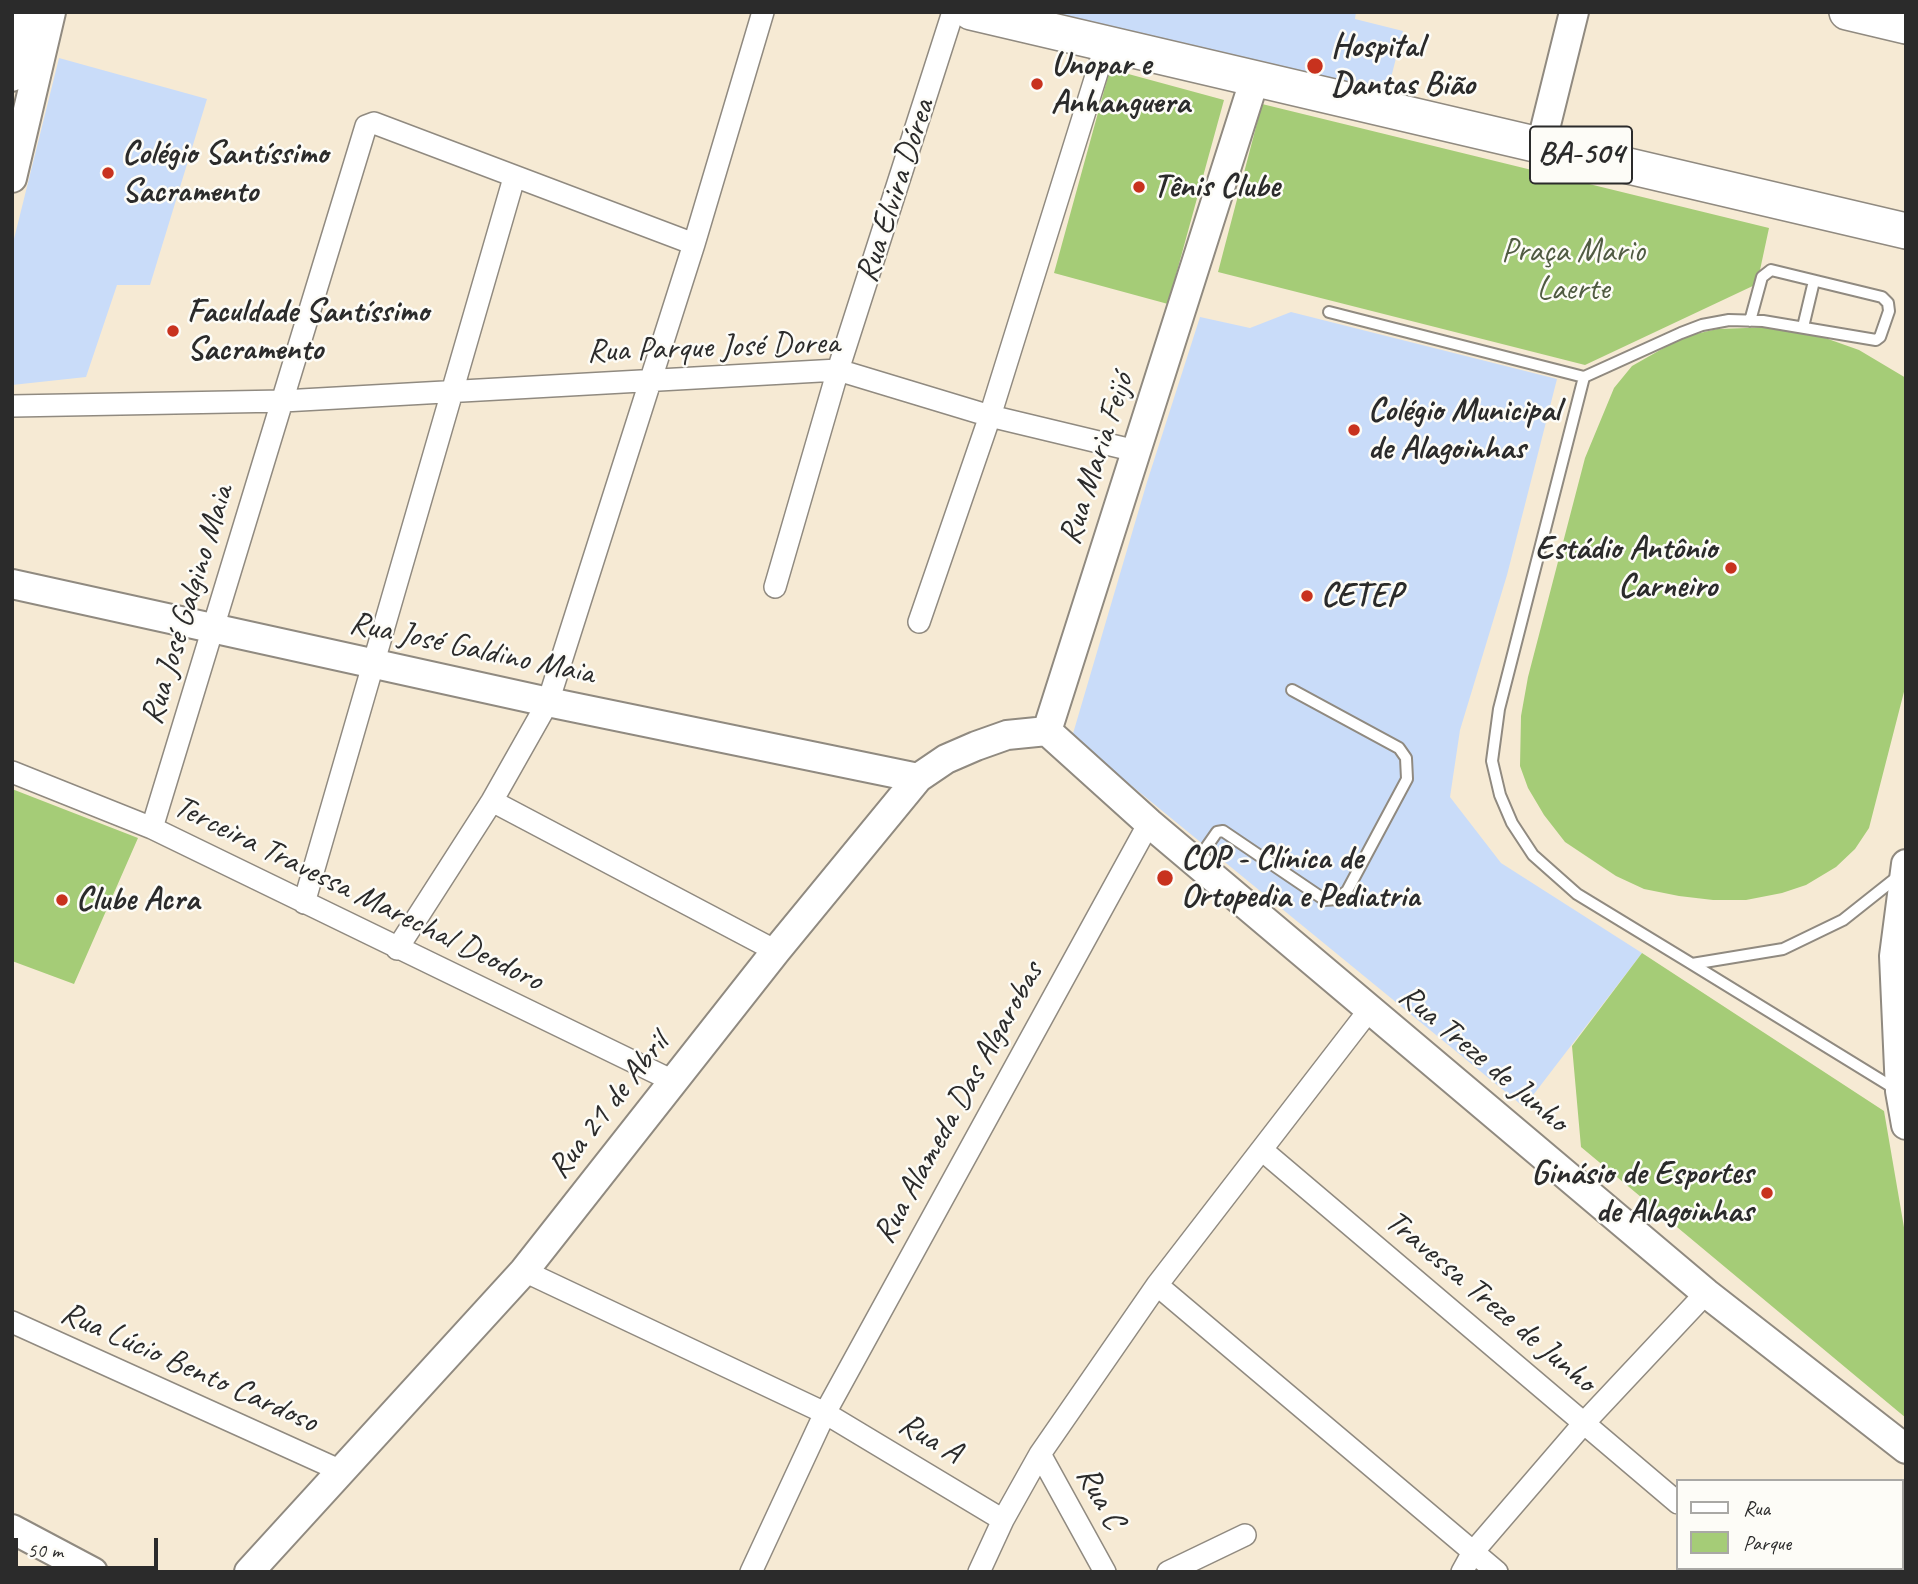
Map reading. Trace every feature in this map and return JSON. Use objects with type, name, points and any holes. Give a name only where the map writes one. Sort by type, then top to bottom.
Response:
[{"type":"main road","name":"BA-504","points":[[971,12],[1039,20],[1106,44],[1906,231]]},
{"type":"main road","points":[[1847,12],[1906,26]]},
{"type":"street","points":[[397,949],[492,801],[548,702],[694,244],[763,12]]},
{"type":"street","name":"Rua Elvira Dórea","points":[[775,587],[838,370],[953,12]]},
{"type":"street","points":[[1541,145],[1574,12]]},
{"type":"street","points":[[12,178],[27,42]]},
{"type":"street","points":[[919,622],[990,416],[1106,44]]},
{"type":"street","name":"Rua Maria Feijó","points":[[1047,731],[1255,78]]},
{"type":"street","points":[[283,401],[368,123],[694,244]]},
{"type":"street","points":[[304,903],[450,391],[514,178]]},
{"type":"street","name":"Rua Parque José Dorea","points":[[12,406],[283,401],[652,378],[838,370],[990,416],[1136,451]]},
{"type":"street","name":"Rua José Galgino Maia","points":[[152,828],[283,401]]},
{"type":"street","name":"Rua José Galdino Maia","points":[[12,584],[548,702],[918,778]]},
{"type":"street","points":[[1047,731],[1149,823]]},
{"type":"street","name":"Rua 21 de Abril","points":[[249,1572],[524,1271],[776,951],[918,778],[946,759],[976,746],[1007,735],[1047,731]]},
{"type":"street","name":"Terceira Travessa Marechal Deodoro","points":[[12,772],[152,828],[673,1081]]},
{"type":"street","points":[[492,801],[776,951]]},
{"type":"street","name":"Rua Treze de Junho","points":[[1149,823],[1706,1293],[1906,1449]]},
{"type":"street","name":"Rua Alameda Das Algarobas","points":[[751,1572],[825,1413],[1149,823]]},
{"type":"street","points":[[1905,868],[1900,956],[1900,1091],[1906,1125]]},
{"type":"street","points":[[979,1572],[1003,1520],[1040,1454],[1157,1285],[1370,1009]]},
{"type":"street","name":"Travessa Treze de Junho","points":[[1262,1150],[1676,1501]]},
{"type":"street","name":"Rua A","points":[[524,1271],[825,1413],[1003,1520]]},
{"type":"street","points":[[1157,1285],[1497,1572]]},
{"type":"street","points":[[1462,1572],[1473,1552],[1584,1423],[1706,1293]]},
{"type":"street","name":"Rua Lúcio Bento Cardoso","points":[[12,1322],[340,1471]]},
{"type":"street","name":"Rua C","points":[[1040,1454],[1105,1572]]},
{"type":"street","points":[[12,1529],[93,1572]]},
{"type":"street","points":[[1168,1572],[1245,1535]]},
{"type":"lane","points":[[1329,312],[1584,377],[1702,325],[1750,321],[1876,340],[1880,337],[1888,303],[1882,298],[1771,270],[1765,272],[1750,321]]},
{"type":"lane","points":[[1803,327],[1814,281]]},
{"type":"lane","points":[[1584,377],[1499,709],[1492,761],[1500,794],[1512,823],[1533,855],[1577,894],[1900,1091]]},
{"type":"lane","points":[[1196,862],[1217,832],[1223,831],[1325,900],[1337,899],[1347,891],[1406,779],[1406,758],[1399,748],[1292,690]]},
{"type":"lane","points":[[1692,964],[1783,949],[1843,920],[1905,868]]},
{"type":"shaded area","name":"Hospital Dantas Bião","points":[[1059,12],[1356,12],[1355,19],[1403,31],[1385,101],[1056,23]]},
{"type":"shaded area","name":"Colégio Santíssimo Sacramento","points":[[59,58],[207,99],[150,285],[117,285],[86,377],[12,385],[12,247]]},
{"type":"shaded area","points":[[1291,312],[1557,379],[1507,575],[1460,730],[1450,797],[1501,863],[1642,953],[1524,1107],[1072,737],[1147,482],[1200,317],[1250,328]]},
{"type":"green space","name":"Tênis Clube","points":[[1110,69],[1224,100],[1168,304],[1054,273]]},
{"type":"green space","name":"Praça Mario Laerte","points":[[1262,104],[1769,228],[1757,284],[1585,365],[1218,272]]},
{"type":"green space","name":"Estádio Antônio Carneiro","points":[[1775,327],[1814,334],[1859,350],[1906,378],[1906,684],[1869,828],[1855,849],[1836,867],[1806,885],[1746,900],[1713,900],[1644,889],[1616,876],[1565,842],[1528,788],[1520,766],[1521,716],[1528,677],[1585,458],[1614,388],[1632,366],[1683,337],[1717,329]]},
{"type":"green space","name":"Clube Acra","points":[[12,789],[138,838],[74,984],[12,961]]},
{"type":"green space","name":"Ginásio de Esportes de Alagoinhas","points":[[1642,953],[1884,1111],[1906,1239],[1906,1418],[1581,1147],[1572,1046]]},
{"type":"place","name":"Hospital Dantas Bião","points":[[1315,66]]},
{"type":"place","name":"Unopar e Anhanguera","points":[[1037,84]]},
{"type":"place","name":"Colégio Santíssimo Sacramento","points":[[108,173]]},
{"type":"place","name":"Tênis Clube","points":[[1139,187]]},
{"type":"place","name":"Faculdade Santíssimo Sacramento","points":[[173,331]]},
{"type":"place","name":"Colégio Municipal de Alagoinhas","points":[[1354,430]]},
{"type":"place","name":"Estádio Antônio Carneiro","points":[[1731,568]]},
{"type":"place","name":"CETEP","points":[[1307,596]]},
{"type":"place","name":"COP - Clínica de Ortopedia e Pediatria","points":[[1165,878]]},
{"type":"place","name":"Clube Acra","points":[[62,900]]},
{"type":"place","name":"Ginásio de Esportes de Alagoinhas","points":[[1767,1193]]}]
